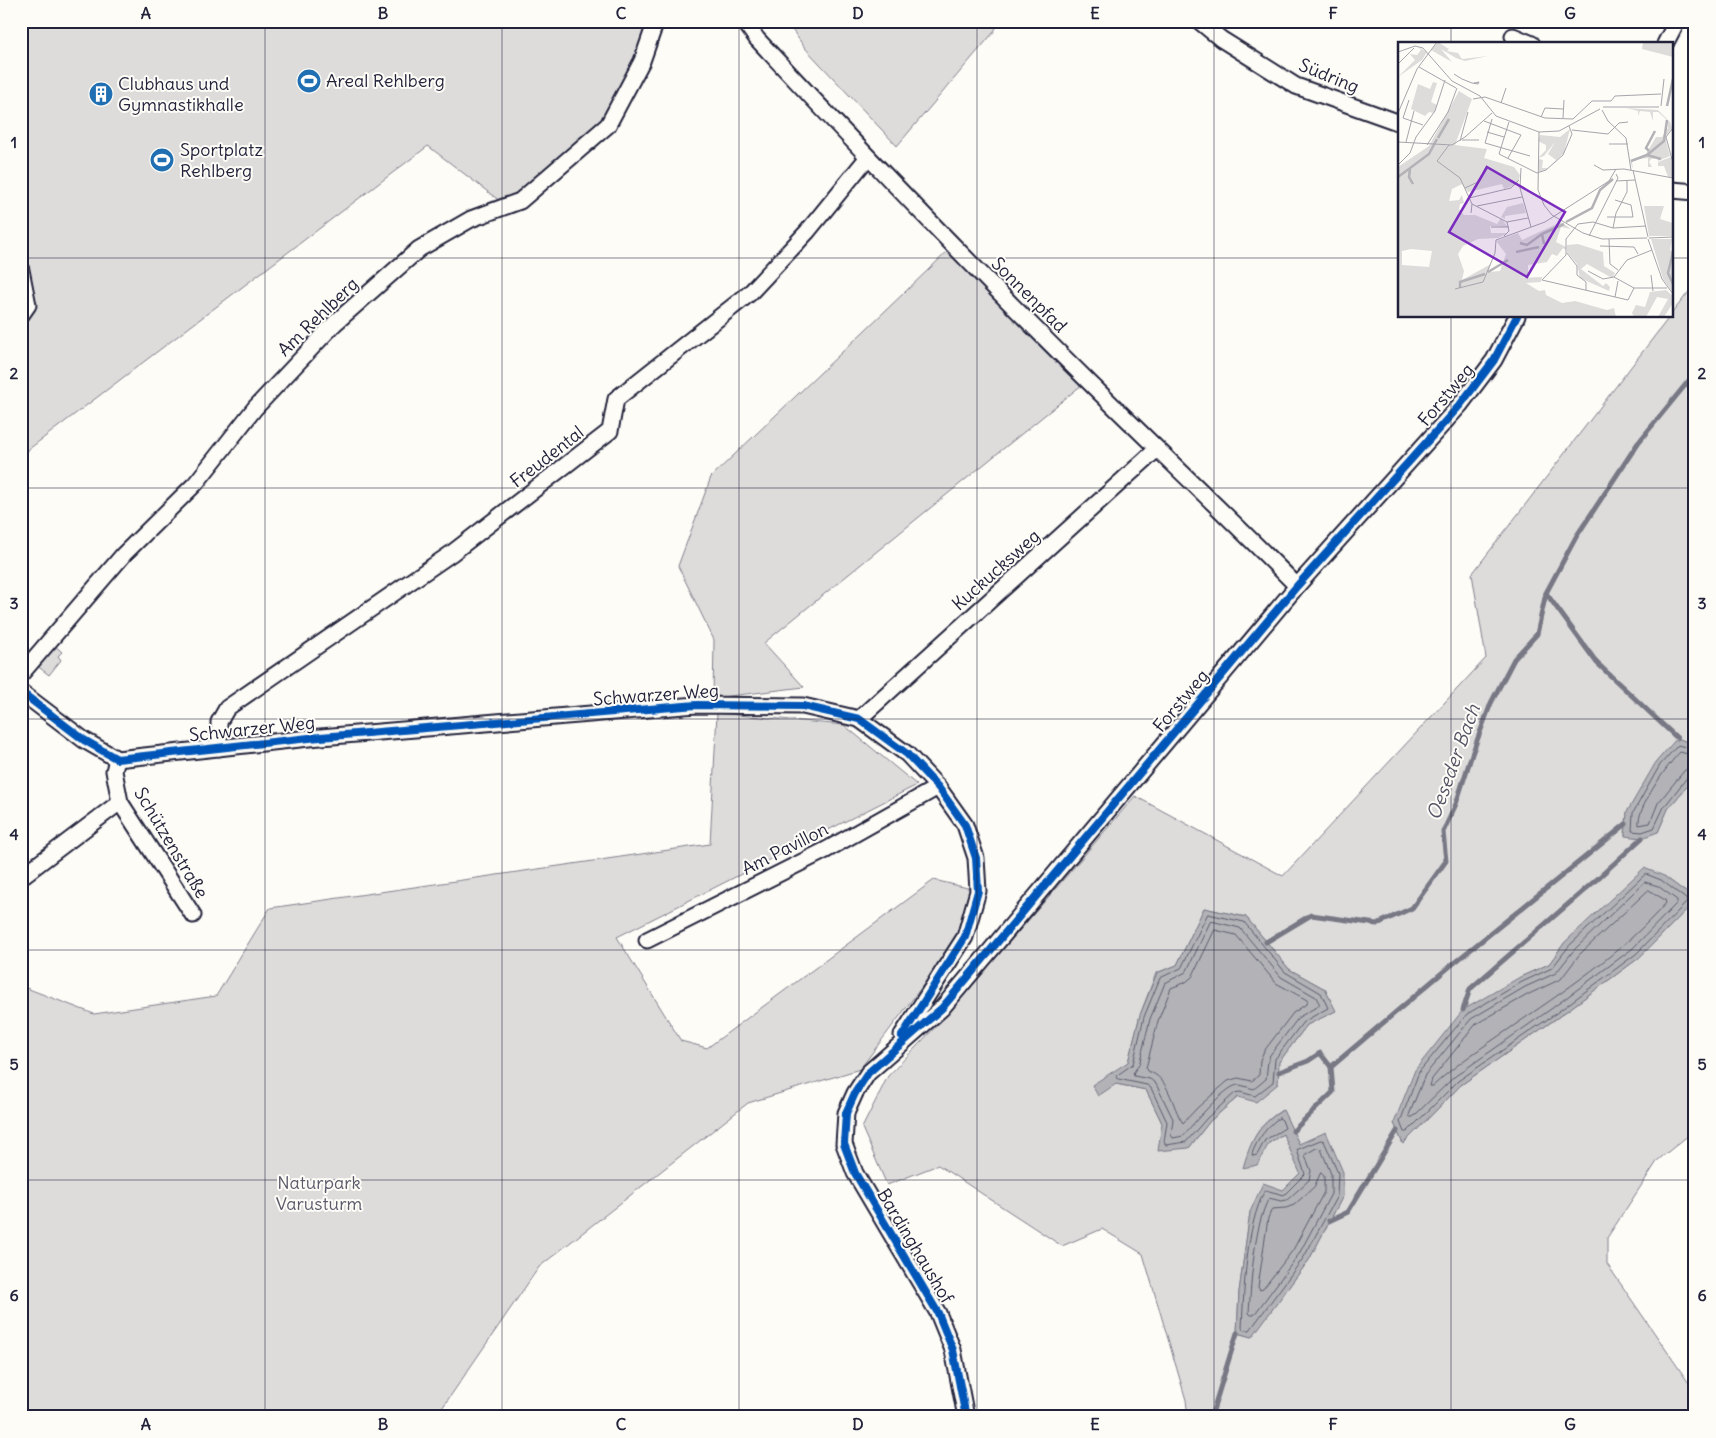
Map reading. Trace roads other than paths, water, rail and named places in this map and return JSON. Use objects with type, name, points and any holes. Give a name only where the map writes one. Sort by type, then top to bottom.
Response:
[{"type":"street","name":"Am Rehlberg","points":[[21,674],[124,554],[196,483],[255,408],[335,323],[419,249],[472,219],[520,200],[608,125],[642,61],[656,21]]},
{"type":"street","name":"Sonnenpfad","points":[[744,21],[757,39],[868,157],[1088,381],[1298,586]]},
{"type":"street","name":"Südring","points":[[1199,21],[1222,39],[1296,86],[1398,122]]},
{"type":"street","points":[[1665,42],[1676,21]]},
{"type":"street","points":[[1512,36],[1527,42]]},
{"type":"street","name":"Freudental","points":[[220,748],[219,722],[227,708],[452,553],[610,432],[616,399],[750,293],[807,232],[868,157]]},
{"type":"street","points":[[1674,190],[1695,192]]},
{"type":"street","points":[[21,270],[28,305],[21,315]]},
{"type":"street","name":"Forstweg","points":[[855,1093],[868,1073],[942,1008],[1298,586],[1460,405],[1494,360],[1516,318]]},
{"type":"street","name":"Kuckucksweg","points":[[859,719],[1157,449]]},
{"type":"street","points":[[21,692],[84,740],[117,759]]},
{"type":"street","name":"Schwarzer Weg","points":[[117,759],[309,738],[696,705],[803,706],[859,719],[907,754],[938,787],[965,825],[976,858],[978,891],[965,937],[894,1049]]},
{"type":"street","name":"Schützenstraße","points":[[117,759],[114,771],[120,802],[193,915]]},
{"type":"street","name":"Am Pavillon","points":[[647,940],[826,850],[938,787]]},
{"type":"street","points":[[21,877],[120,802]]},
{"type":"street","name":"Bardinghaushof","points":[[855,1093],[846,1112],[844,1144],[855,1173],[938,1313],[953,1350],[966,1417]]},
{"type":"water","points":[[1677,738],[1695,745],[1695,774],[1668,809],[1658,832],[1642,838],[1625,836],[1627,812],[1656,762]]},
{"type":"water","points":[[1644,868],[1664,876],[1695,899],[1695,901],[1639,958],[1461,1085],[1403,1144],[1394,1123],[1415,1070],[1463,1010],[1520,977],[1549,964],[1565,942]]},
{"type":"water","points":[[1204,908],[1246,917],[1289,969],[1325,989],[1336,1011],[1307,1025],[1279,1062],[1278,1084],[1256,1102],[1238,1097],[1210,1121],[1189,1148],[1158,1151],[1162,1123],[1146,1090],[1116,1084],[1098,1096],[1092,1085],[1128,1062],[1140,1015],[1157,973],[1177,965]]},
{"type":"water","points":[[1283,1110],[1299,1144],[1326,1132],[1343,1172],[1343,1196],[1309,1260],[1252,1337],[1237,1333],[1239,1292],[1250,1212],[1263,1183],[1283,1190],[1300,1173],[1283,1134],[1269,1143],[1257,1165],[1243,1168],[1249,1149],[1261,1128],[1267,1121]]},
{"type":"waterway","name":"Oeseder Bach","points":[[1677,738],[1597,663],[1546,593],[1576,537],[1638,443],[1695,373]]},
{"type":"waterway","name":"Oeseder Bach","points":[[1266,942],[1311,915],[1377,924],[1412,908],[1446,861],[1443,832],[1456,804],[1491,703],[1514,659],[1537,634],[1546,593]]},
{"type":"waterway","points":[[1293,1131],[1333,1092],[1331,1067],[1449,967],[1626,824]]},
{"type":"waterway","points":[[1463,1010],[1470,989],[1642,838]]},
{"type":"waterway","points":[[1279,1072],[1308,1061],[1320,1053],[1331,1067]]},
{"type":"waterway","points":[[1329,1221],[1348,1212],[1397,1131]]},
{"type":"waterway","name":"Oeseder Bach","points":[[1211,1417],[1237,1333]]},
{"type":"place","name":"Areal Rehlberg","points":[[309,81]]},
{"type":"place","name":"Clubhaus und Gymnastikhalle","points":[[101,94]]},
{"type":"place","name":"Sportplatz Rehlberg","points":[[162,160]]},
{"type":"park label","name":"Naturpark Varusturm","points":[[319,1193]]}]
